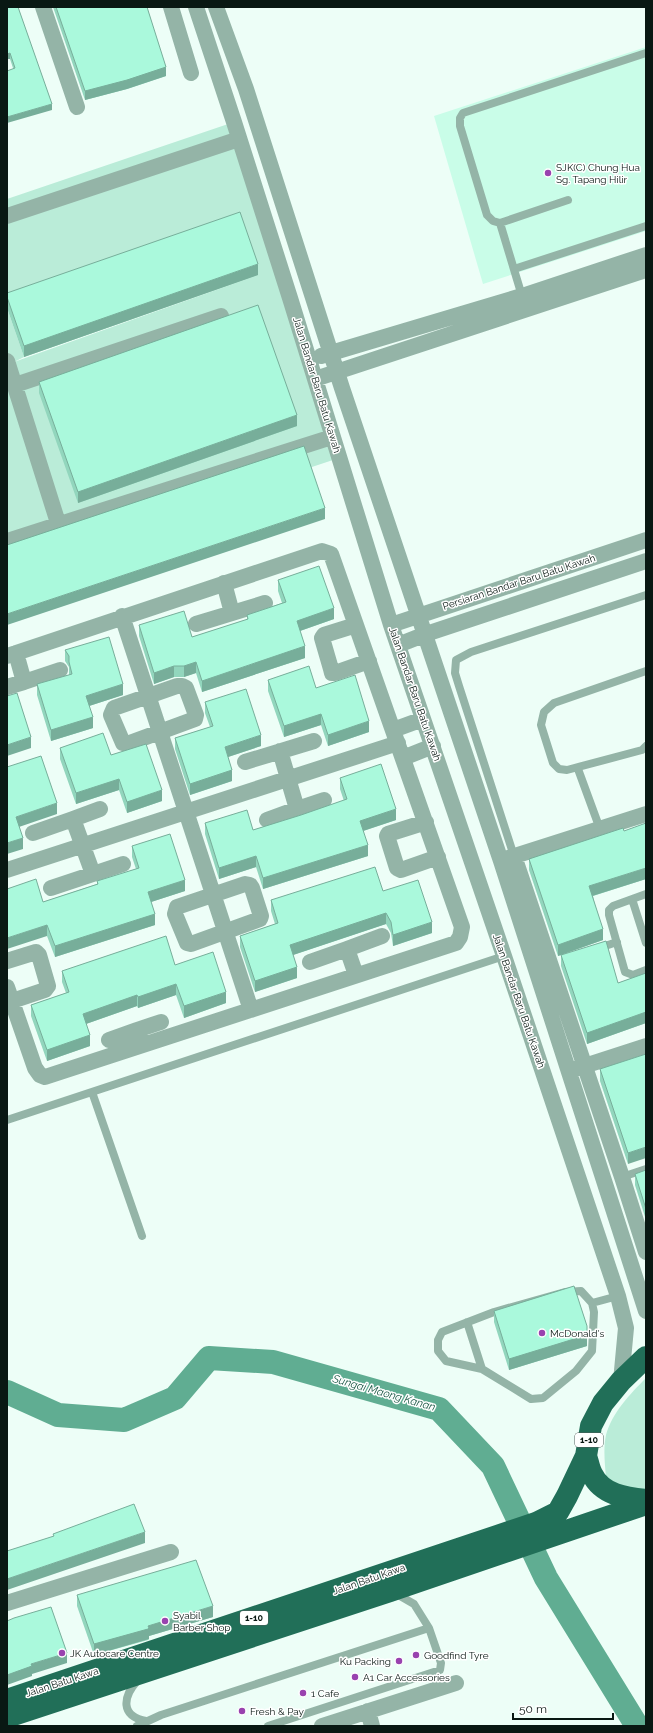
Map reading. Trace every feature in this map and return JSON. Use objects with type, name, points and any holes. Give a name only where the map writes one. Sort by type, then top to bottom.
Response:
[{"type":"highway","name":"Jalan Batu Kawa","points":[[541,1530],[558,1512],[568,1496],[586,1456],[591,1426],[603,1402],[621,1381],[646,1357]]},
{"type":"highway","points":[[586,1456],[592,1474],[602,1487],[617,1496],[646,1500]]},
{"type":"highway","name":"Jalan Batu Kawa","points":[[11,1714],[541,1530],[646,1504]]},
{"type":"highway","name":"Jalan Batu Kawa","points":[[11,1714],[390,1591],[506,1542]]},
{"type":"street","points":[[43,7],[77,107]]},
{"type":"street","points":[[171,7],[191,73]]},
{"type":"street","name":"Jalan Bandar Baru Batu Kawah","points":[[196,7],[240,139],[310,360],[332,436],[398,645],[618,1296],[626,1328],[621,1381]]},
{"type":"street","points":[[216,7],[246,89],[337,371],[426,634],[508,859],[554,963],[585,1066],[646,1252]]},
{"type":"street","points":[[226,96],[246,89]]},
{"type":"street","points":[[7,216],[240,139]]},
{"type":"street","points":[[310,360],[331,352],[522,296],[646,255]]},
{"type":"street","points":[[316,379],[646,270]]},
{"type":"street","points":[[15,385],[221,316]]},
{"type":"street","points":[[7,361],[59,526]]},
{"type":"street","points":[[7,542],[332,436]]},
{"type":"street","name":"Persiaran Bandar Baru Batu Kawah","points":[[392,625],[419,614],[646,540]]},
{"type":"street","points":[[7,961],[36,952],[39,955],[48,986],[44,990],[8,992],[35,1068],[40,1075],[45,1077],[456,943],[460,937],[462,927],[331,554],[327,551],[322,551],[122,616],[12,654],[24,682]]},
{"type":"street","name":"Persiaran Bandar Baru Batu Kawah","points":[[398,645],[426,634],[646,562]]},
{"type":"street","points":[[224,583],[232,613]]},
{"type":"street","points":[[196,624],[265,603]]},
{"type":"street","points":[[122,616],[251,1010]]},
{"type":"street","points":[[356,624],[324,635],[322,638],[332,673],[369,661]]},
{"type":"street","points":[[7,687],[60,670]]},
{"type":"street","points":[[182,686],[186,688],[196,715],[195,719],[160,732],[127,744],[123,743],[111,715],[114,708],[182,686]]},
{"type":"street","points":[[398,744],[423,719]]},
{"type":"street","points":[[245,762],[314,741]]},
{"type":"street","points":[[7,870],[398,744],[433,746]]},
{"type":"street","points":[[280,751],[297,809]]},
{"type":"street","points":[[267,820],[324,800]]},
{"type":"street","points":[[33,833],[100,809]]},
{"type":"street","points":[[508,859],[646,814]]},
{"type":"street","points":[[73,819],[93,874]]},
{"type":"street","points":[[426,822],[388,834],[386,839],[397,868],[401,870],[438,857]]},
{"type":"street","points":[[508,859],[529,948],[568,1072],[643,1290],[646,1311]]},
{"type":"street","points":[[51,888],[123,864]]},
{"type":"street","points":[[245,884],[250,885],[261,916],[260,919],[226,932],[191,944],[187,943],[175,914],[177,907],[245,884]]},
{"type":"street","points":[[310,962],[382,936]]},
{"type":"street","points":[[504,956],[529,948]]},
{"type":"street","points":[[347,949],[356,975]]},
{"type":"street","points":[[109,1040],[161,1022]]},
{"type":"street","points":[[137,1030],[142,1045]]},
{"type":"street","points":[[568,1072],[646,1046]]},
{"type":"street","points":[[618,1296],[643,1290]]},
{"type":"street","points":[[7,1603],[171,1552]]},
{"type":"street","points":[[329,1725],[370,1719],[456,1683]]},
{"type":"lane","points":[[568,200],[500,223],[493,221],[487,215],[460,126],[460,118],[463,113],[646,53]]},
{"type":"lane","points":[[500,223],[522,296]]},
{"type":"lane","points":[[514,269],[646,226]]},
{"type":"lane","points":[[508,859],[458,686],[455,673],[456,660],[471,652],[646,595]]},
{"type":"lane","points":[[646,671],[554,703],[544,712],[541,726],[553,763],[559,769],[578,769],[642,750],[646,746]]},
{"type":"lane","points":[[578,769],[600,829]]},
{"type":"lane","points":[[646,894],[612,906],[609,910],[609,915],[625,972],[633,975],[646,970]]},
{"type":"lane","points":[[632,899],[646,943]]},
{"type":"lane","points":[[587,952],[616,942]]},
{"type":"lane","points":[[7,1120],[504,956]]},
{"type":"lane","points":[[92,1092],[142,1236]]},
{"type":"lane","points":[[622,1177],[646,1169]]},
{"type":"lane","points":[[581,1291],[592,1303],[594,1312],[592,1351],[576,1371],[543,1398],[530,1399],[482,1369],[446,1361],[438,1351],[438,1340],[442,1332],[467,1322],[494,1312],[565,1292],[581,1291]]},
{"type":"lane","points":[[592,1303],[618,1296]]},
{"type":"lane","points":[[467,1322],[482,1369]]},
{"type":"lane","points":[[268,1726],[440,1670],[441,1663],[429,1628],[414,1604],[390,1591]]},
{"type":"lane","points":[[146,1671],[131,1688],[126,1697],[127,1708],[141,1725],[161,1715],[429,1628]]},
{"type":"shaded area","name":"SJK(C) Chung Hua Sg. Tapang Hilir","points":[[646,47],[646,231],[483,284],[434,116]]},
{"type":"shaded area","points":[[234,122],[339,458],[7,568],[7,308],[24,357],[14,362],[258,275],[7,303],[7,199]]},
{"type":"shaded area","points":[[646,1378],[646,1490],[621,1490],[606,1478],[604,1451],[606,1435],[617,1412],[628,1397]]},
{"type":"building","points":[[7,7],[18,7],[52,104],[7,117],[7,71],[15,68],[10,53],[7,54]]},
{"type":"building","points":[[56,7],[147,7],[166,67],[127,80],[85,91]]},
{"type":"building","points":[[240,212],[258,264],[24,346],[7,297],[7,293]]},
{"type":"building","points":[[258,305],[297,415],[78,492],[39,382]]},
{"type":"building","points":[[304,446],[325,508],[7,614],[7,545]]},
{"type":"building","points":[[319,566],[334,608],[297,621],[305,646],[202,681],[196,662],[184,666],[174,666],[154,673],[139,625],[184,611],[192,637],[248,619],[247,615],[286,602],[278,580]]},
{"type":"building","points":[[109,637],[123,684],[86,696],[93,717],[51,730],[37,684],[72,674],[69,656],[65,650]]},
{"type":"building","points":[[309,666],[316,688],[355,675],[369,721],[328,735],[321,714],[284,726],[268,680]]},
{"type":"building","points":[[246,689],[261,735],[225,747],[232,770],[190,784],[175,738],[213,726],[205,702]]},
{"type":"building","points":[[17,693],[31,737],[7,745],[7,696]]},
{"type":"building","points":[[103,733],[111,755],[146,744],[162,790],[127,802],[119,779],[76,793],[60,748]]},
{"type":"building","points":[[41,756],[57,803],[16,817],[23,838],[7,843],[7,767]]},
{"type":"building","points":[[381,764],[396,809],[360,821],[368,845],[263,878],[256,856],[219,868],[205,823],[247,810],[253,830],[301,815],[347,799],[340,778]]},
{"type":"building","points":[[646,823],[646,868],[589,886],[603,929],[558,945],[529,859],[623,828],[624,831]]},
{"type":"building","points":[[170,834],[185,880],[148,892],[155,914],[55,946],[47,925],[7,938],[7,889],[36,879],[43,902],[98,884],[97,881],[139,868],[132,846]]},
{"type":"building","points":[[375,867],[383,891],[418,880],[432,922],[393,935],[391,922],[386,913],[290,945],[297,967],[255,981],[240,936],[278,923],[271,900]]},
{"type":"building","points":[[166,936],[175,965],[213,952],[226,992],[184,1006],[176,984],[138,997],[137,995],[83,1014],[90,1035],[47,1050],[31,1005],[69,992],[62,971]]},
{"type":"building","points":[[606,941],[618,983],[646,973],[646,1012],[587,1033],[561,955]]},
{"type":"building","points":[[646,1054],[646,1147],[628,1153],[600,1069]]},
{"type":"building","points":[[646,1170],[646,1209],[635,1174]]},
{"type":"building","name":"McDonald's","points":[[574,1286],[587,1326],[587,1335],[509,1359],[494,1311]]},
{"type":"building","points":[[134,1504],[145,1532],[7,1579],[7,1551],[54,1536],[53,1534]]},
{"type":"building","points":[[196,1560],[213,1606],[148,1626],[148,1629],[94,1644],[77,1595]]},
{"type":"building","points":[[51,1607],[67,1653],[31,1664],[32,1666],[7,1675],[7,1621]]},
{"type":"waterway","name":"Sungai Maong Kanan","points":[[7,1392],[58,1415],[124,1420],[175,1398],[209,1358],[273,1362],[439,1409],[493,1466],[546,1578],[637,1726]]},
{"type":"place","name":"SJK(C) Chung Hua Sg. Tapang Hilir","points":[[548,173]]},
{"type":"place","name":"McDonald's","points":[[542,1333]]},
{"type":"place","name":"Syabil Barber Shop","points":[[165,1621]]},
{"type":"place","name":"JK Autocare Centre","points":[[62,1653]]},
{"type":"place","name":"Goodfind Tyre","points":[[416,1655]]},
{"type":"place","name":"Ku Packing","points":[[399,1661]]},
{"type":"place","name":"A1 Car Accessories","points":[[355,1677]]},
{"type":"place","name":"1 Cafe","points":[[303,1693]]},
{"type":"place","name":"Fresh & Pay","points":[[242,1711]]}]
